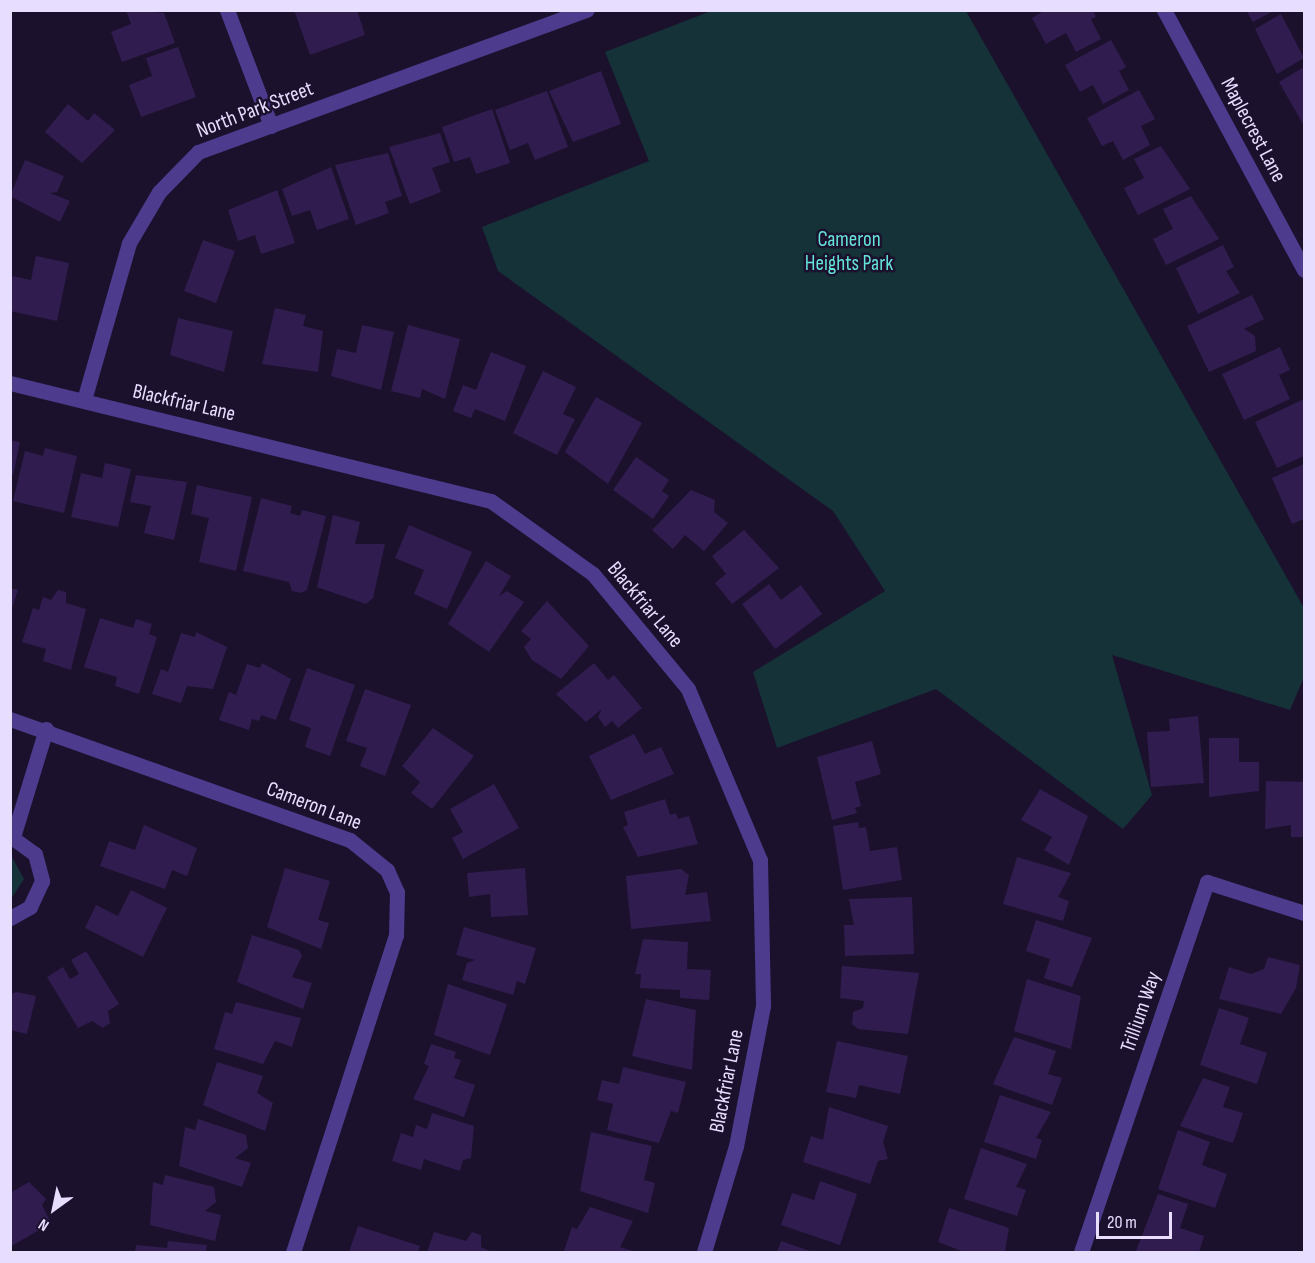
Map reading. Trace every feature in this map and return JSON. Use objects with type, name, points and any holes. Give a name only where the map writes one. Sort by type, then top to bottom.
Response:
[{"type":"street","points":[[227,10],[271,126]]},
{"type":"street","name":"North Park Street","points":[[84,400],[129,243],[159,192],[198,152],[271,126],[553,16],[587,10]]},
{"type":"street","name":"Maplecrest Lane","points":[[1164,10],[1305,270]]},
{"type":"street","name":"Blackfriar Lane","points":[[10,383],[491,501],[593,574],[688,689],[760,860],[763,1006],[736,1146],[704,1252]]},
{"type":"street","name":"Cameron Lane","points":[[10,719],[46,729],[350,840],[387,870],[397,892],[396,935],[293,1252]]},
{"type":"street","points":[[10,918],[30,907],[42,881],[35,854],[11,836],[46,729]]},
{"type":"street","name":"Trillium Way","points":[[1081,1252],[1207,882],[1305,913]]},
{"type":"green space","name":"Cameron Heights Park","points":[[711,11],[966,11],[1304,608],[1304,677],[1290,710],[1112,655],[1152,795],[1123,829],[936,689],[777,748],[753,672],[885,591],[833,511],[498,271],[482,227],[649,161],[605,52]]},
{"type":"green space","points":[[11,855],[24,879],[11,899]]},
{"type":"building","points":[[126,10],[164,13],[175,43],[122,62],[111,32],[131,24]]},
{"type":"building","points":[[294,10],[357,10],[365,35],[310,55]]},
{"type":"building","points":[[1045,10],[1093,10],[1096,17],[1091,19],[1101,39],[1076,52],[1066,33],[1046,44],[1032,18]]},
{"type":"building","points":[[1246,10],[1275,10],[1253,22]]},
{"type":"building","points":[[1281,14],[1304,58],[1277,74],[1255,29]]},
{"type":"building","points":[[1111,40],[1126,67],[1119,71],[1129,90],[1103,104],[1093,85],[1080,92],[1065,65]]},
{"type":"building","points":[[178,47],[196,97],[141,117],[129,85],[152,76],[146,58]]},
{"type":"building","points":[[1304,67],[1304,126],[1279,82]]},
{"type":"building","points":[[601,71],[621,124],[573,142],[549,91]]},
{"type":"building","points":[[1139,90],[1155,119],[1141,126],[1150,145],[1123,160],[1113,141],[1102,146],[1087,118]]},
{"type":"building","points":[[547,91],[568,147],[535,160],[528,143],[510,150],[495,110]]},
{"type":"building","points":[[68,104],[88,121],[94,113],[115,130],[82,163],[45,132]]},
{"type":"building","points":[[492,109],[510,163],[476,174],[470,157],[454,162],[442,127]]},
{"type":"building","points":[[440,133],[450,162],[432,168],[441,192],[410,204],[389,147]]},
{"type":"building","points":[[1161,146],[1190,189],[1138,215],[1124,188],[1144,178],[1134,159]]},
{"type":"building","points":[[388,153],[402,196],[385,202],[389,213],[356,225],[335,165]]},
{"type":"building","points":[[25,160],[64,176],[57,192],[50,193],[70,201],[60,222],[10,196]]},
{"type":"building","points":[[331,167],[349,219],[317,230],[310,210],[292,216],[282,189]]},
{"type":"building","points":[[277,190],[295,243],[261,254],[255,235],[238,241],[228,210]]},
{"type":"building","points":[[1191,196],[1219,239],[1166,265],[1153,239],[1173,229],[1163,209]]},
{"type":"building","points":[[203,240],[235,251],[216,303],[184,291]]},
{"type":"building","points":[[1223,245],[1234,267],[1226,271],[1240,293],[1198,314],[1176,268]]},
{"type":"building","points":[[36,256],[69,263],[57,321],[10,311],[12,276],[31,280]]},
{"type":"building","points":[[1252,295],[1264,319],[1244,329],[1255,336],[1256,351],[1209,372],[1187,326]]},
{"type":"building","points":[[275,308],[306,315],[303,326],[323,331],[318,372],[262,364]]},
{"type":"building","points":[[178,318],[233,331],[224,372],[170,355]]},
{"type":"building","points":[[362,325],[394,332],[381,390],[331,376],[337,349],[356,353]]},
{"type":"building","points":[[408,325],[460,339],[445,399],[422,389],[420,398],[391,391]]},
{"type":"building","points":[[1280,347],[1290,370],[1279,375],[1290,399],[1244,420],[1222,374]]},
{"type":"building","points":[[491,352],[526,366],[505,421],[475,409],[471,418],[453,411],[463,385],[476,390]]},
{"type":"building","points":[[543,371],[576,387],[563,414],[575,419],[557,455],[513,433]]},
{"type":"building","points":[[596,397],[642,423],[608,484],[565,452]]},
{"type":"building","points":[[1304,399],[1304,456],[1277,468],[1255,422]]},
{"type":"building","points":[[10,440],[20,442],[13,475],[10,474]]},
{"type":"building","points":[[45,448],[77,456],[64,513],[13,501],[25,451],[43,456]]},
{"type":"building","points":[[636,457],[669,480],[662,491],[669,496],[653,519],[613,490]]},
{"type":"building","points":[[105,463],[131,469],[118,527],[71,517],[81,473],[102,478]]},
{"type":"building","points":[[1304,464],[1304,519],[1292,524],[1272,478]]},
{"type":"building","points":[[136,475],[187,482],[174,540],[144,533],[151,506],[130,502]]},
{"type":"building","points":[[197,485],[252,497],[236,571],[199,562],[209,518],[191,514]]},
{"type":"building","points":[[691,490],[715,500],[714,512],[728,523],[704,551],[685,535],[673,549],[652,530]]},
{"type":"building","points":[[261,498],[292,506],[290,513],[300,516],[302,510],[326,516],[307,590],[301,593],[292,591],[289,582],[243,571]]},
{"type":"building","points":[[333,515],[360,522],[355,544],[385,544],[373,598],[366,604],[317,587]]},
{"type":"building","points":[[409,525],[472,552],[447,609],[414,594],[424,570],[395,558]]},
{"type":"building","points":[[744,530],[779,568],[732,604],[715,583],[726,574],[712,556]]},
{"type":"building","points":[[486,561],[511,576],[499,596],[507,591],[524,602],[489,652],[448,624]]},
{"type":"building","points":[[769,584],[781,600],[801,585],[822,614],[775,649],[742,604]]},
{"type":"building","points":[[10,588],[18,590],[11,611],[10,611]]},
{"type":"building","points":[[58,590],[66,592],[66,603],[86,609],[71,670],[43,661],[46,649],[22,642],[33,608],[39,610],[43,597],[51,600]]},
{"type":"building","points":[[547,601],[589,646],[561,679],[532,660],[524,647],[531,639],[521,631]]},
{"type":"building","points":[[100,618],[133,628],[136,619],[152,624],[149,634],[157,637],[139,694],[115,686],[117,677],[84,667]]},
{"type":"building","points":[[196,632],[227,647],[213,689],[187,686],[181,703],[152,694],[161,669],[168,672],[181,633],[195,637]]},
{"type":"building","points":[[262,663],[291,679],[276,720],[261,715],[259,721],[252,719],[249,730],[219,720],[229,692],[236,695],[247,664],[260,668]]},
{"type":"building","points":[[594,663],[608,680],[614,675],[642,708],[618,728],[612,721],[605,727],[598,717],[602,709],[586,722],[556,694]]},
{"type":"building","points":[[307,668],[355,685],[330,756],[305,747],[311,728],[289,720]]},
{"type":"building","points":[[365,689],[411,705],[385,776],[360,766],[367,748],[346,741]]},
{"type":"building","points":[[1198,716],[1204,783],[1151,787],[1147,732],[1170,731],[1169,719]]},
{"type":"building","points":[[433,728],[474,756],[432,809],[411,793],[420,782],[402,766]]},
{"type":"building","points":[[634,734],[645,754],[661,747],[674,774],[611,800],[589,756]]},
{"type":"building","points":[[1209,738],[1239,738],[1239,762],[1259,762],[1259,791],[1209,797]]},
{"type":"building","points":[[872,741],[881,774],[855,782],[861,806],[855,808],[857,813],[832,820],[817,757]]},
{"type":"building","points":[[1266,781],[1304,782],[1304,837],[1291,837],[1291,825],[1265,829]]},
{"type":"building","points":[[494,784],[519,828],[463,859],[452,838],[463,832],[450,809]]},
{"type":"building","points":[[1040,789],[1088,816],[1069,865],[1044,850],[1052,837],[1021,820]]},
{"type":"building","points":[[665,799],[670,815],[676,813],[678,819],[689,816],[698,844],[638,857],[623,827],[628,825],[624,812]]},
{"type":"building","points":[[858,822],[859,828],[866,827],[870,851],[897,847],[902,880],[843,890],[833,826]]},
{"type":"building","points":[[144,825],[197,848],[187,876],[172,870],[165,889],[100,866],[109,841],[135,850]]},
{"type":"building","points":[[1017,857],[1071,873],[1058,897],[1069,901],[1063,921],[1003,904]]},
{"type":"building","points":[[285,868],[330,881],[318,920],[329,923],[321,949],[267,927]]},
{"type":"building","points":[[525,868],[528,915],[491,917],[490,894],[469,897],[467,873]]},
{"type":"building","points":[[681,869],[689,875],[685,895],[707,892],[711,921],[631,929],[626,876]]},
{"type":"building","points":[[131,890],[167,908],[143,957],[85,928],[96,905],[118,916]]},
{"type":"building","points":[[912,897],[914,954],[845,956],[844,925],[854,925],[849,899]]},
{"type":"building","points":[[1036,920],[1092,938],[1072,987],[1044,978],[1050,959],[1026,951]]},
{"type":"building","points":[[464,927],[536,948],[525,984],[517,981],[513,995],[462,980],[467,963],[475,960],[456,955]]},
{"type":"building","points":[[252,935],[299,950],[302,956],[292,977],[312,983],[303,1009],[237,982]]},
{"type":"building","points":[[643,939],[688,942],[687,969],[711,970],[709,1000],[680,998],[680,990],[640,988],[641,974],[635,974]]},
{"type":"building","points":[[86,951],[119,1004],[108,1011],[110,1023],[103,1028],[92,1021],[78,1028],[47,977],[63,967],[70,979],[79,974],[71,960]]},
{"type":"building","points":[[1268,957],[1300,965],[1296,988],[1281,1014],[1219,999],[1229,967],[1251,974],[1264,969]]},
{"type":"building","points":[[842,966],[919,973],[908,1034],[858,1029],[852,1024],[853,1012],[863,1008],[864,1001],[840,998]]},
{"type":"building","points":[[1027,979],[1081,996],[1071,1049],[1014,1031]]},
{"type":"building","points":[[448,984],[507,1004],[490,1055],[434,1035]]},
{"type":"building","points":[[17,992],[36,996],[27,1034],[10,1030],[10,994]]},
{"type":"building","points":[[646,999],[696,1010],[692,1070],[632,1056]]},
{"type":"building","points":[[236,1002],[301,1018],[292,1047],[275,1041],[263,1064],[214,1049],[225,1012],[232,1014]]},
{"type":"building","points":[[1219,1008],[1249,1018],[1240,1044],[1267,1053],[1257,1084],[1200,1065]]},
{"type":"building","points":[[1014,1037],[1056,1051],[1048,1074],[1062,1078],[1052,1105],[993,1084]]},
{"type":"building","points":[[837,1041],[908,1056],[900,1094],[859,1085],[856,1098],[826,1092]]},
{"type":"building","points":[[431,1044],[456,1052],[454,1058],[461,1060],[454,1078],[475,1085],[464,1117],[413,1099],[429,1066],[424,1064]]},
{"type":"building","points":[[217,1062],[263,1076],[257,1093],[273,1103],[265,1131],[203,1105]]},
{"type":"building","points":[[623,1067],[686,1082],[678,1113],[671,1111],[659,1143],[607,1130],[613,1104],[597,1100],[602,1080],[619,1084]]},
{"type":"building","points":[[1203,1078],[1230,1087],[1223,1107],[1243,1113],[1233,1143],[1180,1126]]},
{"type":"building","points":[[1000,1095],[1051,1112],[1036,1138],[1042,1140],[1036,1159],[984,1142]]},
{"type":"building","points":[[829,1107],[888,1126],[883,1142],[888,1159],[878,1161],[870,1184],[803,1162],[811,1136],[823,1140]]},
{"type":"building","points":[[432,1113],[474,1126],[471,1158],[463,1160],[460,1171],[424,1159],[421,1170],[392,1161],[401,1133],[413,1137],[416,1125],[427,1129]]},
{"type":"building","points":[[198,1119],[246,1135],[248,1148],[235,1158],[251,1163],[242,1187],[179,1166],[185,1127],[195,1130]]},
{"type":"building","points":[[1178,1130],[1210,1142],[1202,1165],[1227,1174],[1215,1208],[1158,1189]]},
{"type":"building","points":[[591,1132],[652,1146],[644,1180],[655,1183],[648,1213],[580,1191]]},
{"type":"building","points":[[981,1148],[1027,1164],[1016,1187],[1026,1190],[1017,1216],[964,1199]]},
{"type":"building","points":[[165,1175],[214,1187],[216,1202],[205,1211],[221,1215],[215,1241],[150,1225],[153,1182],[163,1185]]},
{"type":"building","points":[[820,1181],[857,1194],[840,1245],[781,1225],[792,1193],[814,1200]]},
{"type":"building","points":[[29,1182],[46,1199],[42,1205],[51,1223],[10,1247],[10,1193]]},
{"type":"building","points":[[1158,1194],[1188,1204],[1180,1228],[1204,1236],[1199,1252],[1136,1251]]},
{"type":"building","points":[[590,1207],[633,1221],[620,1247],[636,1252],[564,1251],[572,1227],[577,1229]]},
{"type":"building","points":[[949,1208],[1009,1228],[1005,1252],[964,1252],[938,1242]]},
{"type":"building","points":[[358,1226],[420,1246],[418,1252],[349,1252]]},
{"type":"building","points":[[434,1232],[466,1241],[472,1232],[481,1235],[481,1247],[492,1252],[427,1252]]},
{"type":"building","points":[[168,1241],[207,1245],[206,1252],[135,1252],[136,1245],[167,1248]]},
{"type":"building","points":[[781,1241],[813,1252],[777,1252]]}]
